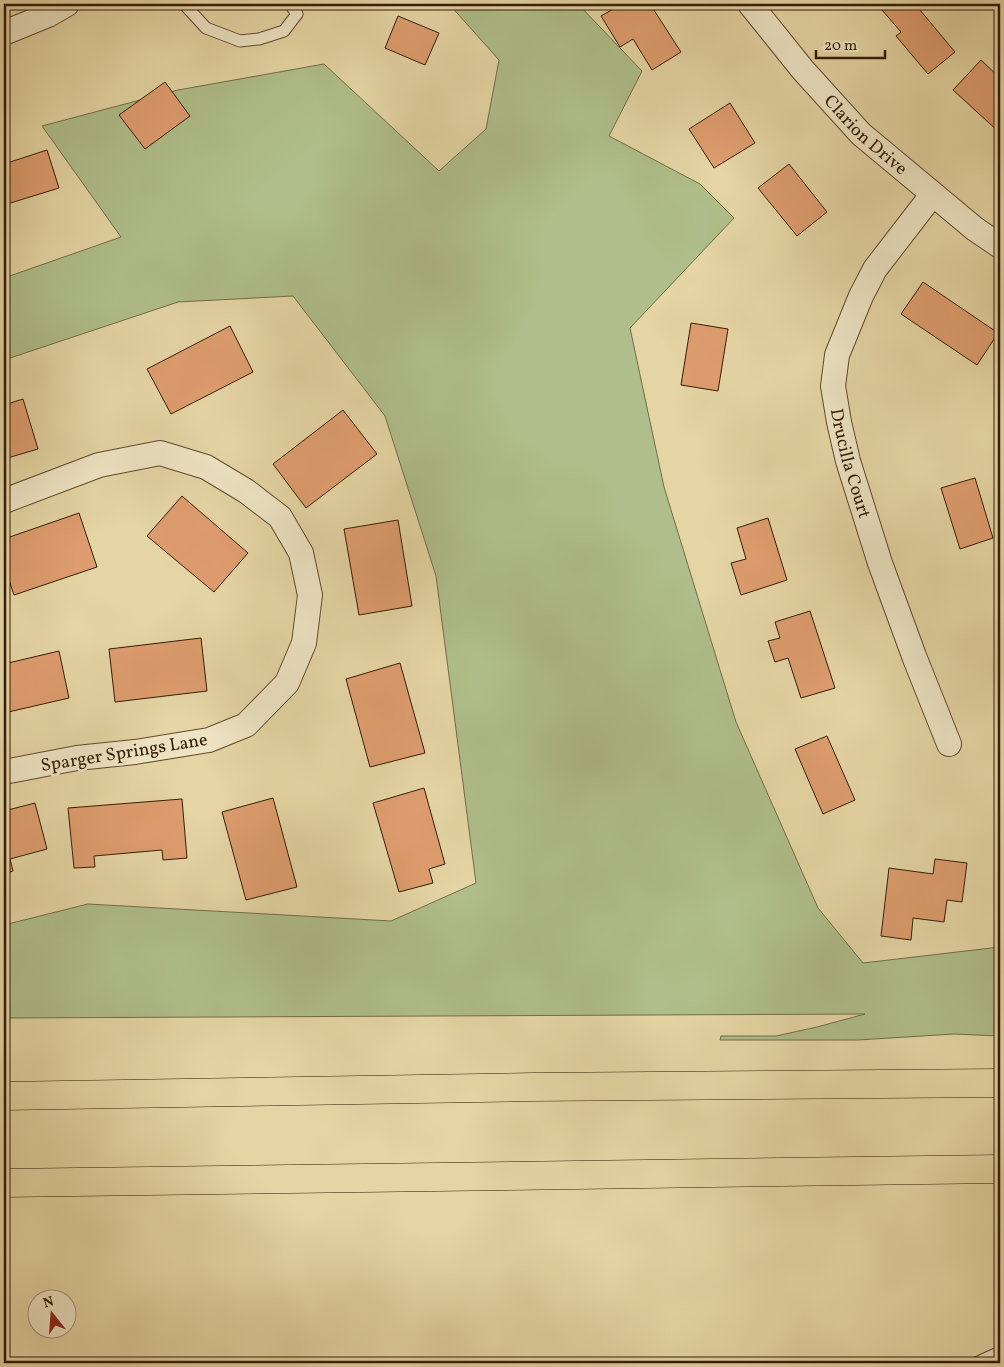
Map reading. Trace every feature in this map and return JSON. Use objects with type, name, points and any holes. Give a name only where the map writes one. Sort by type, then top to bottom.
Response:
[{"type":"highway","points":[[4,1096],[533,1087],[1000,1083]]},
{"type":"highway","points":[[946,1169],[1000,1180]]},
{"type":"highway","points":[[4,1183],[1000,1169]]},
{"type":"street","points":[[4,33],[67,4]]},
{"type":"street","name":"Clarion Drive","points":[[750,4],[803,70],[861,134],[974,229],[1000,246]]},
{"type":"street","name":"Drucilla Court","points":[[932,194],[875,269],[861,296],[838,355],[834,386],[839,422],[848,461],[880,563],[914,656],[950,744]]},
{"type":"street","name":"Sparger Springs Lane","points":[[4,500],[99,465],[160,453],[206,467],[246,491],[280,517],[300,553],[310,596],[304,643],[287,683],[246,725],[209,740],[135,752],[77,758],[4,772]]},
{"type":"lane","points":[[184,4],[206,28],[240,41],[259,40],[284,31],[297,14],[290,4]]},
{"type":"lane","points":[[976,1363],[1000,1352]]},
{"type":"green space","points":[[449,4],[578,4],[642,71],[609,136],[700,184],[734,218],[630,328],[664,487],[736,722],[818,908],[863,963],[1000,947],[1000,1036],[954,1034],[858,1040],[720,1040],[721,1036],[776,1036],[865,1014],[4,1018],[4,925],[88,904],[391,921],[476,883],[436,576],[385,416],[293,296],[178,302],[4,360],[4,278],[121,237],[42,126],[178,90],[324,64],[439,171],[486,129],[499,60]]},
{"type":"building","points":[[622,4],[650,4],[681,52],[652,70],[633,39],[620,47],[601,16]]},
{"type":"building","points":[[889,4],[915,4],[955,52],[928,74],[896,36],[901,32],[882,10]]},
{"type":"building","points":[[398,16],[439,33],[425,65],[385,48]]},
{"type":"building","points":[[981,60],[1000,78],[1000,133],[953,90]]},
{"type":"building","points":[[165,82],[190,116],[145,149],[119,115]]},
{"type":"building","points":[[730,103],[755,143],[714,168],[689,129]]},
{"type":"building","points":[[47,150],[59,188],[4,205],[4,164]]},
{"type":"building","points":[[789,164],[827,212],[797,236],[758,188]]},
{"type":"building","points":[[923,282],[998,333],[977,365],[901,314]]},
{"type":"building","points":[[691,323],[728,329],[718,391],[681,385]]},
{"type":"building","points":[[230,326],[253,372],[171,414],[147,369]]},
{"type":"building","points":[[23,399],[38,449],[4,459],[4,405]]},
{"type":"building","points":[[343,410],[377,454],[306,508],[273,464]]},
{"type":"building","points":[[975,478],[993,538],[960,549],[941,488]]},
{"type":"building","points":[[182,496],[248,553],[214,592],[147,536]]},
{"type":"building","points":[[79,513],[97,567],[14,595],[4,565],[4,539]]},
{"type":"building","points":[[768,518],[787,580],[741,595],[731,563],[746,559],[737,528]]},
{"type":"building","points":[[398,520],[412,606],[359,615],[344,529]]},
{"type":"building","points":[[810,611],[835,688],[801,698],[788,658],[775,662],[768,641],[780,638],[775,622]]},
{"type":"building","points":[[201,638],[207,691],[115,702],[109,649]]},
{"type":"building","points":[[59,651],[69,698],[4,713],[4,664]]},
{"type":"building","points":[[400,663],[425,753],[370,767],[346,679]]},
{"type":"building","points":[[827,736],[855,800],[823,814],[795,749]]},
{"type":"building","points":[[424,788],[445,864],[429,869],[433,883],[399,892],[373,803]]},
{"type":"building","points":[[273,798],[297,887],[246,900],[222,812]]},
{"type":"building","points":[[182,799],[187,858],[163,860],[162,850],[94,856],[95,867],[74,868],[68,808]]},
{"type":"building","points":[[35,803],[47,849],[10,859],[13,871],[4,874],[4,811]]},
{"type":"building","points":[[935,859],[967,863],[962,902],[947,900],[944,922],[913,918],[911,940],[881,936],[889,868],[933,874]]}]
